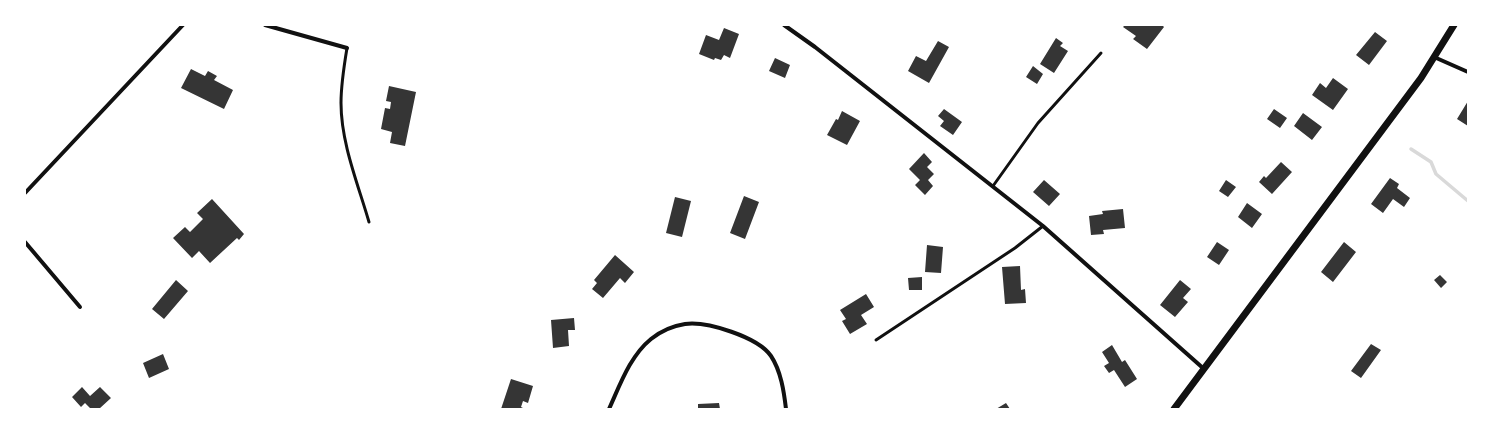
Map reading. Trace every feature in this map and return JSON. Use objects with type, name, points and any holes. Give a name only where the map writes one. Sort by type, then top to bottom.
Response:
[{"type":"street","points":[[25,192],[183,25]]},
{"type":"street","points":[[265,25],[347,48]]},
{"type":"street","points":[[784,25],[815,47],[1043,226],[1204,369]]},
{"type":"street","points":[[1174,409],[1434,57],[1454,25]]},
{"type":"street","points":[[1434,57],[1468,72]]},
{"type":"street","points":[[25,242],[80,307]]},
{"type":"street","points":[[610,409],[630,364],[642,347],[664,330],[685,324],[698,324],[748,337],[764,348],[771,357],[777,369],[784,393],[786,409]]},
{"type":"lane","points":[[347,48],[341,104],[344,131],[369,222]]},
{"type":"lane","points":[[992,186],[1038,123],[1101,53]]},
{"type":"lane","points":[[876,340],[1015,248],[1043,226]]},
{"type":"building","points":[[1125,25],[1162,25],[1164,27],[1147,49],[1133,39],[1136,36],[1123,27]]},
{"type":"building","points":[[724,28],[739,34],[730,58],[724,55],[721,60],[715,58],[714,60],[699,54],[706,35],[719,40]]},
{"type":"building","points":[[1375,32],[1387,41],[1369,65],[1356,55]]},
{"type":"building","points":[[1056,38],[1063,43],[1060,46],[1068,51],[1054,73],[1040,64]]},
{"type":"building","points":[[938,41],[949,47],[929,83],[908,71],[916,56],[926,61]]},
{"type":"building","points":[[775,58],[790,65],[785,78],[769,71]]},
{"type":"building","points":[[1033,66],[1043,74],[1037,84],[1026,77]]},
{"type":"building","points":[[191,69],[205,76],[208,71],[217,76],[214,80],[233,90],[224,109],[181,88]]},
{"type":"building","points":[[1333,78],[1348,89],[1333,110],[1312,95],[1320,83],[1326,88]]},
{"type":"building","points":[[389,86],[416,92],[405,146],[390,143],[392,132],[381,129],[385,108],[390,109],[391,102],[386,101]]},
{"type":"building","points":[[1468,101],[1468,126],[1457,119]]},
{"type":"building","points":[[944,109],[962,122],[953,135],[940,126],[944,121],[938,116]]},
{"type":"building","points":[[1274,109],[1287,118],[1280,128],[1267,119]]},
{"type":"building","points":[[842,111],[860,121],[847,145],[827,135],[836,119],[838,120]]},
{"type":"building","points":[[1303,113],[1322,127],[1312,140],[1294,126]]},
{"type":"building","points":[[924,153],[932,162],[927,167],[934,174],[928,180],[933,186],[925,195],[915,185],[920,180],[909,169]]},
{"type":"building","points":[[1281,162],[1292,172],[1272,194],[1259,182],[1264,176],[1266,178]]},
{"type":"building","points":[[1390,178],[1399,184],[1397,188],[1410,198],[1404,207],[1393,199],[1383,213],[1371,204]]},
{"type":"building","points":[[1044,180],[1060,194],[1049,206],[1033,192]]},
{"type":"building","points":[[1226,180],[1236,187],[1228,197],[1219,191]]},
{"type":"building","points":[[744,196],[759,202],[745,239],[730,233]]},
{"type":"building","points":[[675,197],[691,201],[682,237],[666,233]]},
{"type":"building","points":[[212,199],[244,234],[239,240],[237,238],[210,263],[199,251],[192,258],[173,238],[185,227],[190,232],[203,219],[197,213]]},
{"type":"building","points":[[1247,203],[1262,214],[1252,228],[1238,217]]},
{"type":"building","points":[[1123,209],[1125,228],[1103,230],[1104,234],[1091,235],[1089,216],[1103,214],[1102,211]]},
{"type":"building","points":[[1217,242],[1229,250],[1219,265],[1207,257]]},
{"type":"building","points":[[1344,242],[1356,252],[1333,282],[1321,272]]},
{"type":"building","points":[[927,245],[943,247],[941,273],[925,272]]},
{"type":"building","points":[[615,255],[634,272],[625,283],[620,278],[603,298],[592,289],[597,283],[594,280]]},
{"type":"building","points":[[1020,266],[1021,290],[1025,289],[1026,303],[1005,304],[1002,267]]},
{"type":"building","points":[[1440,275],[1447,282],[1441,288],[1434,280]]},
{"type":"building","points":[[922,277],[922,290],[909,290],[908,278]]},
{"type":"building","points":[[176,280],[188,291],[164,319],[152,309]]},
{"type":"building","points":[[1180,280],[1191,289],[1183,298],[1188,302],[1175,317],[1160,305]]},
{"type":"building","points":[[866,294],[874,307],[861,315],[867,324],[850,334],[842,321],[846,319],[840,310]]},
{"type":"building","points":[[574,318],[575,330],[568,330],[569,346],[553,348],[551,320]]},
{"type":"building","points":[[1371,344],[1381,350],[1361,378],[1351,371]]},
{"type":"building","points":[[1112,345],[1122,362],[1125,360],[1137,379],[1125,387],[1114,370],[1109,373],[1104,366],[1109,363],[1102,352]]},
{"type":"building","points":[[163,354],[169,369],[149,378],[143,363]]},
{"type":"building","points":[[511,379],[533,386],[528,403],[523,401],[521,407],[525,409],[501,409]]},
{"type":"building","points":[[82,387],[90,396],[100,387],[111,398],[99,409],[91,409],[85,403],[81,407],[72,397]]},
{"type":"building","points":[[719,403],[720,409],[698,409],[698,404]]},
{"type":"building","points":[[1006,403],[1010,409],[996,409]]},
{"type":"waterway","points":[[1411,149],[1431,162],[1436,174],[1468,201]]}]
